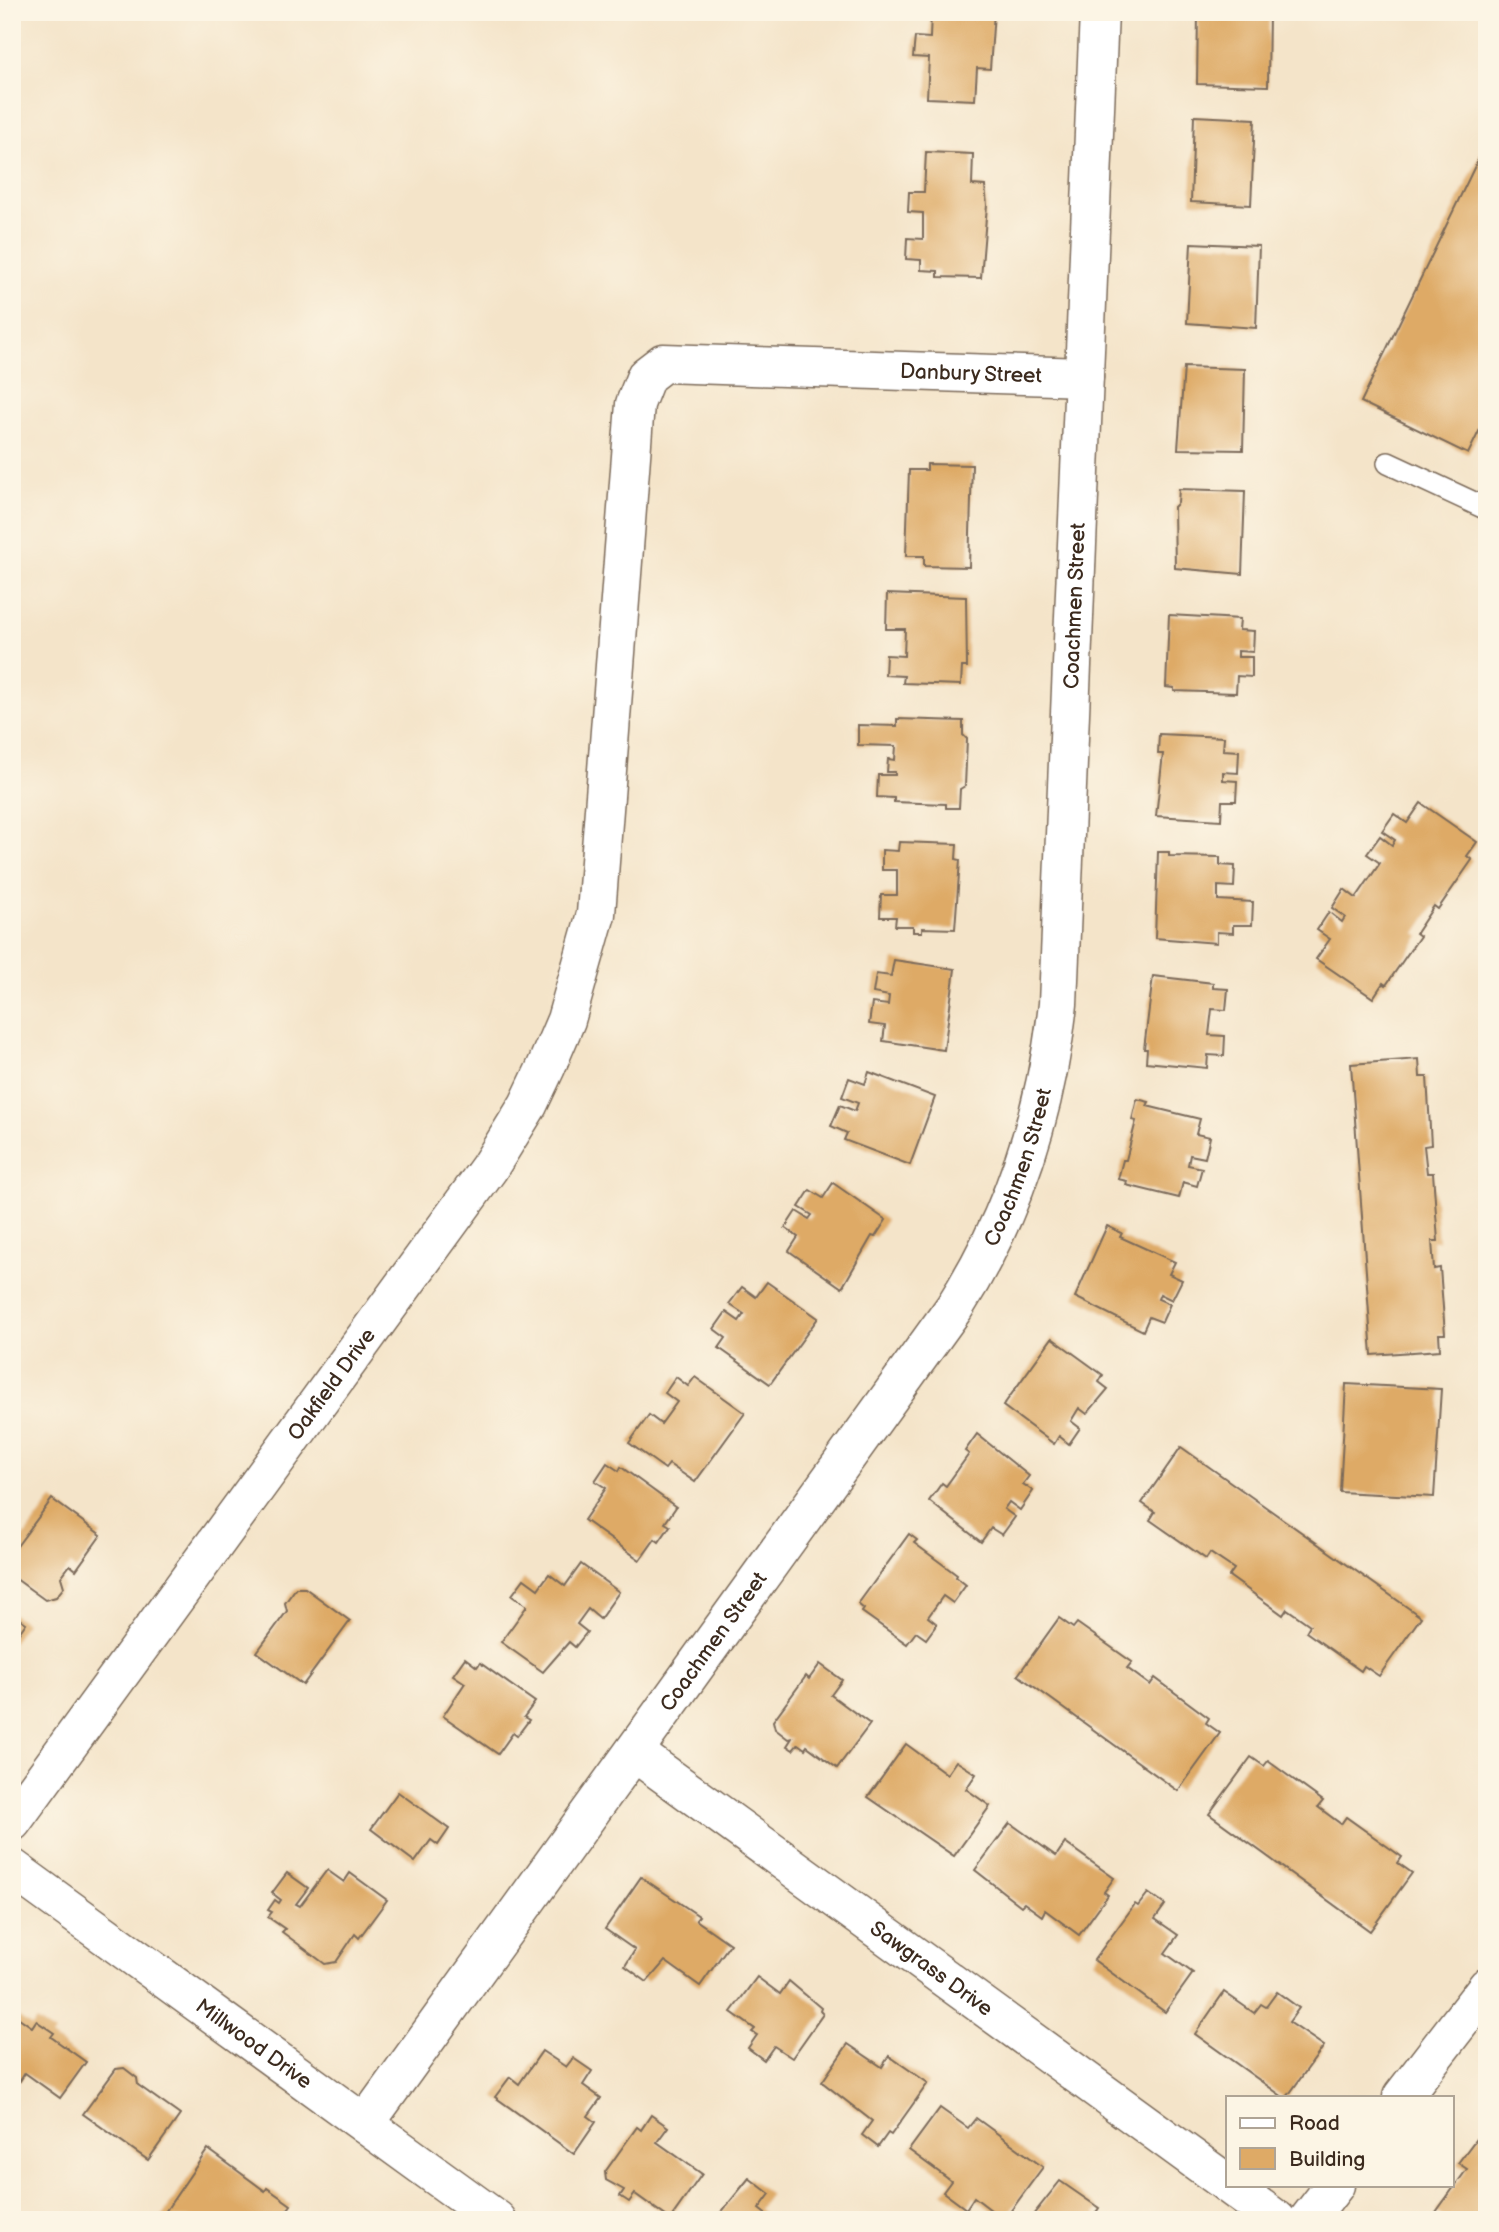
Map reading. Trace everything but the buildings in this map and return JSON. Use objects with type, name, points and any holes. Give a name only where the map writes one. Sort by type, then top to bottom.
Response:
[{"type":"street","name":"Coachmen Street","points":[[365,2124],[954,1308],[993,1240],[1028,1155],[1048,1077],[1058,1004],[1100,12]]},
{"type":"street","name":"Danbury Street","points":[[596,914],[635,404],[646,376],[663,363],[1084,377]]},
{"type":"street","name":"Oakfield Drive","points":[[12,1822],[509,1137],[547,1067],[565,1020],[596,914]]},
{"type":"street","name":"Sawgrass Drive","points":[[634,1752],[1226,2183]]},
{"type":"street","name":"Millwood Drive","points":[[12,1868],[497,2220]]},
{"type":"street","points":[[1403,2096],[1487,1987]]},
{"type":"street","name":"Sawgrass Drive","points":[[1231,2186],[1277,2220]]},
{"type":"street","points":[[1308,2220],[1334,2186]]},
{"type":"lane","points":[[1388,463],[1487,509]]}]
